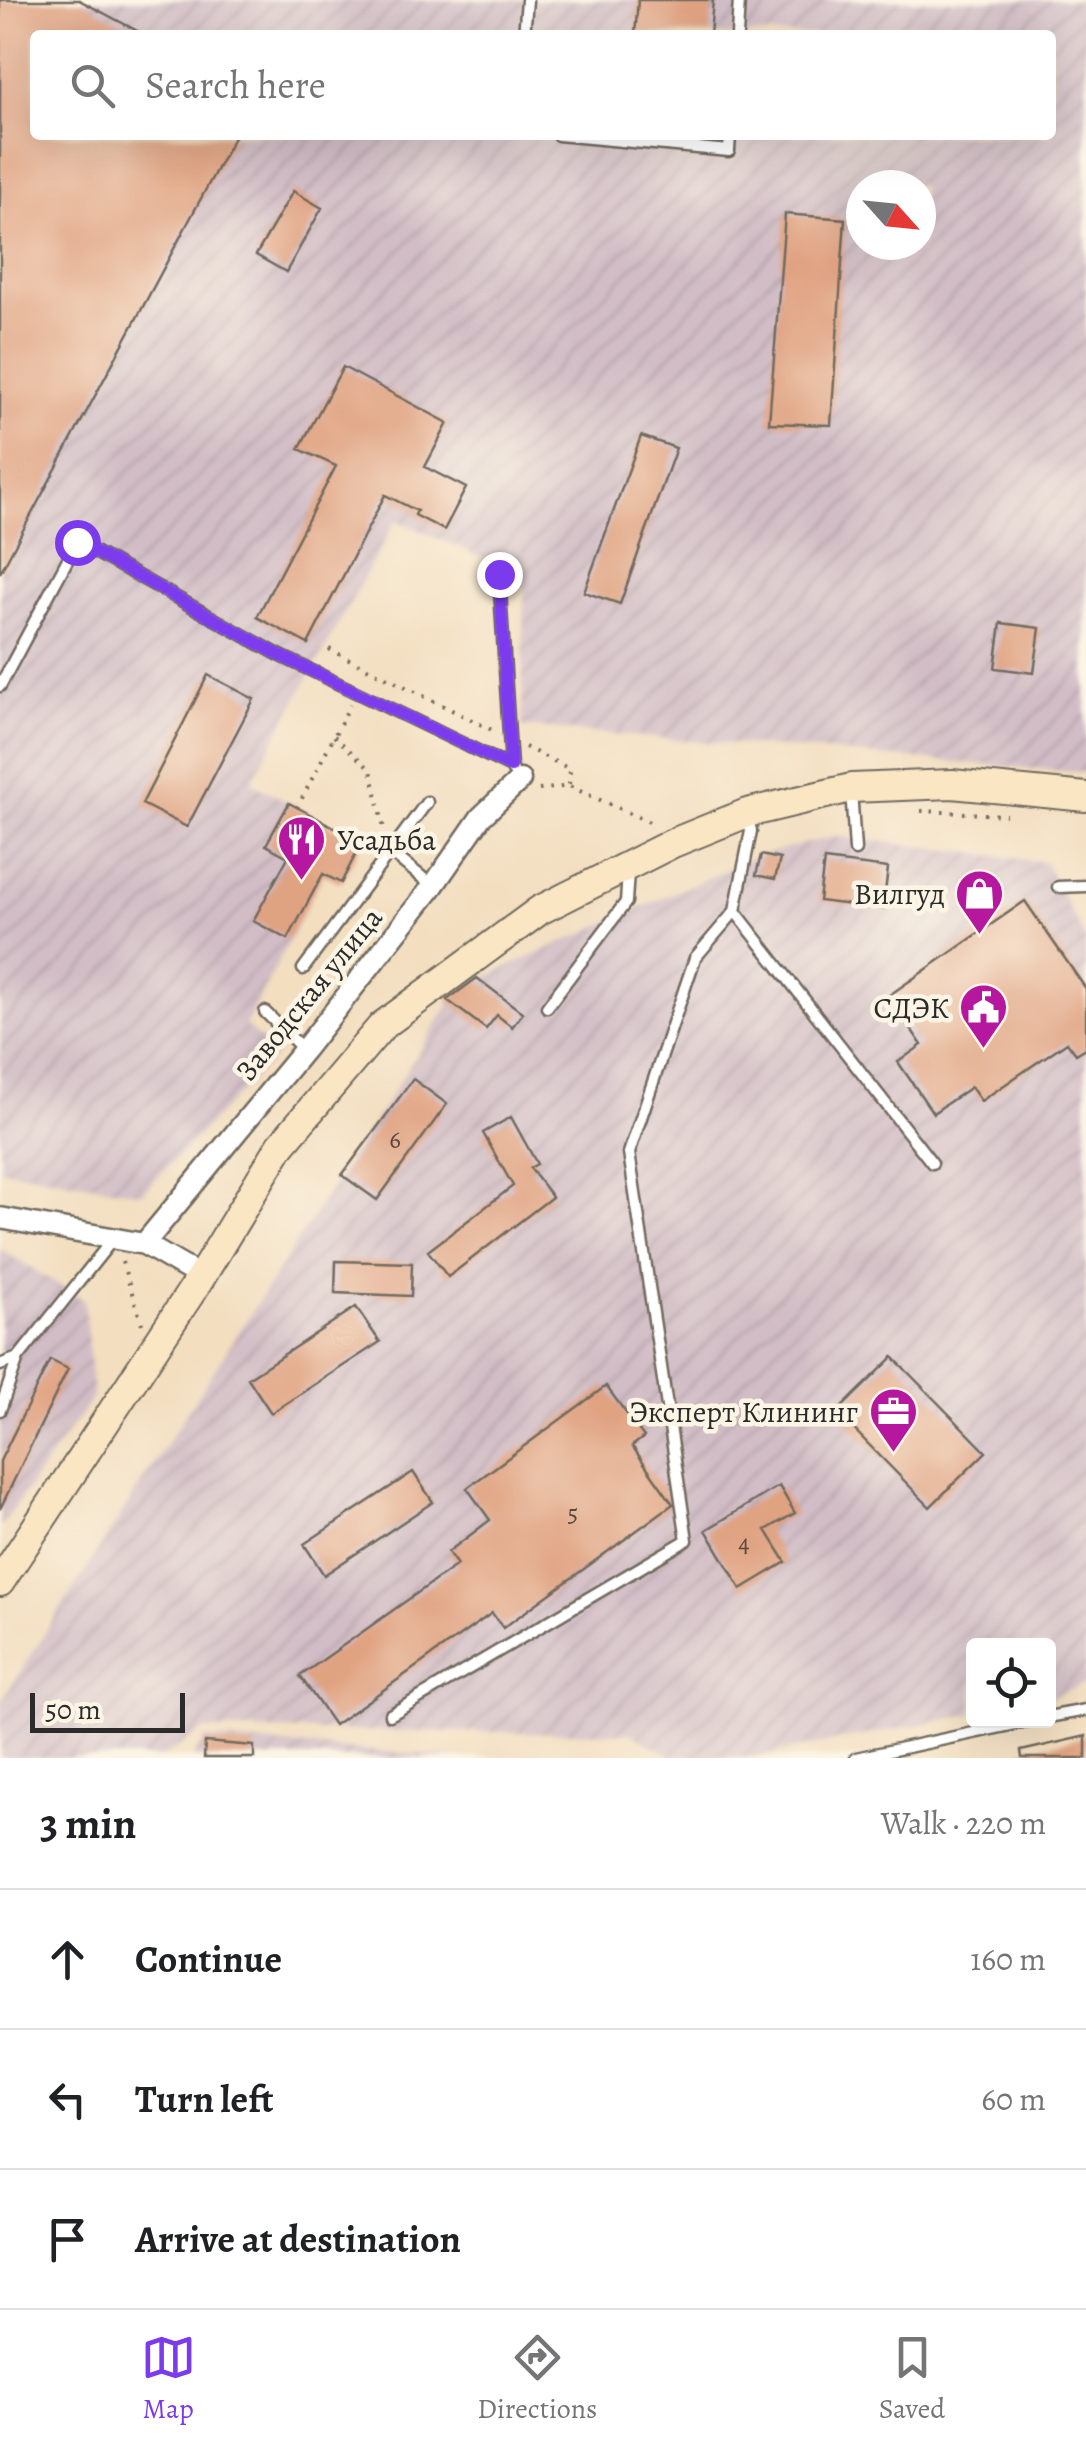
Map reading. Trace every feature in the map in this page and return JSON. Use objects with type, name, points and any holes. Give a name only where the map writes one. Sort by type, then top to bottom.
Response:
[{"type":"main road","points":[[0,1582],[282,1145],[382,1026],[540,910],[673,844],[747,813],[851,788],[952,784],[1086,797]]},
{"type":"street","name":"Заводская улица","points":[[144,1244],[304,1050],[512,780]]},
{"type":"street","points":[[0,1218],[144,1244],[200,1277]]},
{"type":"lane","points":[[524,30],[527,0]]},
{"type":"lane","points":[[736,30],[739,0]]},
{"type":"lane","points":[[611,140],[729,151],[730,140]]},
{"type":"lane","points":[[0,686],[77,542],[512,780]]},
{"type":"lane","points":[[499,574],[512,780]]},
{"type":"lane","points":[[851,788],[855,850]]},
{"type":"lane","points":[[303,969],[427,802]]},
{"type":"lane","points":[[390,1716],[688,1540],[629,1153],[695,958],[735,911],[751,831],[747,813]]},
{"type":"lane","points":[[390,852],[433,886]]},
{"type":"lane","points":[[547,1006],[626,902],[628,866]]},
{"type":"lane","points":[[1058,886],[1086,886]]},
{"type":"lane","points":[[735,911],[932,1163]]},
{"type":"lane","points":[[265,1012],[304,1050]]},
{"type":"lane","points":[[0,1410],[18,1358],[114,1239]]},
{"type":"lane","points":[[0,1365],[18,1358]]},
{"type":"lane","points":[[1056,1716],[1086,1710]]},
{"type":"lane","points":[[856,1758],[997,1728]]},
{"type":"path","points":[[329,648],[570,768],[570,786]]},
{"type":"path","points":[[297,808],[357,692]]},
{"type":"path","points":[[334,736],[371,770],[390,852]]},
{"type":"path","points":[[512,780],[570,786],[666,830]]},
{"type":"path","points":[[910,811],[1008,816]]},
{"type":"path","points":[[114,1239],[144,1329]]},
{"type":"shaded area","points":[[0,0],[1086,0],[1086,773],[522,727],[524,576],[396,520],[251,782],[362,842],[341,883],[323,874],[245,1026],[277,1054],[142,1193],[0,1169]]},
{"type":"shaded area","points":[[835,836],[1045,862],[1086,940],[1086,1683],[1056,1695],[1056,1638],[966,1638],[966,1715],[750,1758],[674,1758],[631,1733],[205,1730],[160,1758],[0,1758],[0,1703],[460,988],[757,856]]},
{"type":"shaded area","points":[[0,1249],[84,1300],[93,1397],[0,1527]]},
{"type":"shaded area","points":[[205,1739],[471,1758],[193,1758]]},
{"type":"building","points":[[0,0],[79,0],[136,30],[30,30],[30,140],[232,140],[0,573]]},
{"type":"building","points":[[638,0],[713,0],[710,30],[635,30]]},
{"type":"building","points":[[293,191],[322,208],[286,272],[256,255]]},
{"type":"building","points":[[785,214],[845,219],[831,425],[769,423]]},
{"type":"building","points":[[343,367],[448,423],[425,467],[466,488],[444,530],[385,495],[308,644],[257,617],[336,466],[299,449]]},
{"type":"building","points":[[641,436],[676,448],[620,604],[584,592]]},
{"type":"building","points":[[1001,623],[1040,628],[1034,673],[995,668]]},
{"type":"building","points":[[208,675],[254,699],[187,827],[142,804]]},
{"type":"building","points":[[289,803],[362,842],[341,883],[323,874],[288,939],[253,921],[288,857],[266,845]]},
{"type":"building","points":[[761,855],[780,859],[775,879],[756,875]]},
{"type":"building","points":[[824,860],[888,868],[883,909],[819,901]]},
{"type":"building","points":[[1025,901],[1086,989],[1086,1048],[1076,1054],[1067,1042],[981,1101],[971,1087],[933,1113],[898,1062],[922,1045],[888,996]]},
{"type":"building","points":[[477,978],[523,1013],[512,1027],[497,1015],[486,1029],[447,1000]]},
{"type":"building","points":[[413,1079],[447,1104],[377,1200],[342,1175]]},
{"type":"building","points":[[511,1117],[537,1164],[530,1168],[552,1197],[448,1277],[428,1251],[513,1186],[483,1133]]},
{"type":"building","points":[[336,1261],[412,1263],[411,1296],[335,1293]]},
{"type":"building","points":[[356,1307],[380,1342],[271,1413],[248,1378]]},
{"type":"building","points":[[893,1357],[986,1452],[930,1507],[837,1412]]},
{"type":"building","points":[[50,1360],[68,1369],[0,1509],[0,1461]]},
{"type":"building","points":[[606,1386],[644,1437],[632,1446],[673,1504],[503,1628],[492,1613],[334,1725],[300,1676],[457,1565],[448,1552],[490,1520],[467,1488]]},
{"type":"building","points":[[413,1472],[433,1502],[324,1575],[304,1544]]},
{"type":"building","points":[[779,1486],[795,1513],[766,1530],[786,1562],[741,1589],[706,1530]]},
{"type":"building","points":[[1086,1736],[1086,1758],[1022,1758],[1021,1751]]},
{"type":"building","points":[[205,1742],[254,1746],[254,1758],[204,1758]]},
{"type":"place","name":"Усадьба","points":[[302,882]]},
{"type":"place","name":"Вилгуд","points":[[980,936]]},
{"type":"place","name":"СДЭК","points":[[984,1050]]},
{"type":"place","name":"Эксперт Клининг","points":[[893,1454]]},
{"type":"route","points":[[77,542],[279,655],[511,767],[499,574]]}]
